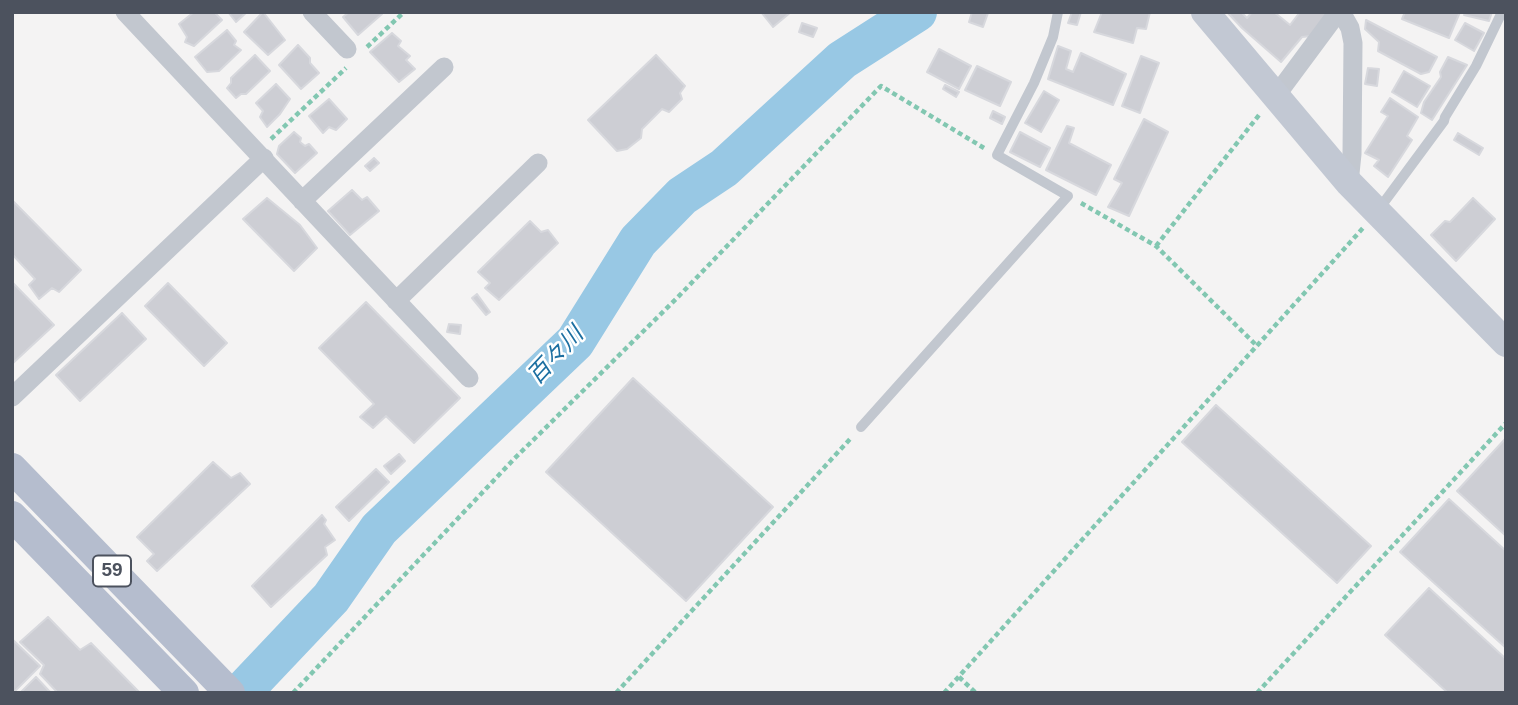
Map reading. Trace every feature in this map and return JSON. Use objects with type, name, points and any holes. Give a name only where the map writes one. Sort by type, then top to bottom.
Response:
[{"type":"main road","name":"59","points":[[12,468],[221,684]]},
{"type":"main road","name":"59","points":[[12,516],[184,693]]},
{"type":"street","points":[[125,12],[469,378]]},
{"type":"street","points":[[312,12],[356,52]]},
{"type":"street","points":[[1205,12],[1349,183],[1506,343]]},
{"type":"street","points":[[1275,97],[1340,12],[1350,28],[1353,43],[1352,154],[1349,183]]},
{"type":"street","points":[[302,201],[444,67]]},
{"type":"street","points":[[12,397],[261,155]]},
{"type":"street","points":[[396,301],[538,163]]},
{"type":"lane","points":[[861,427],[1068,196],[997,155],[1034,83],[1053,37],[1058,12]]},
{"type":"lane","points":[[1377,213],[1444,121],[1476,66],[1502,12]]},
{"type":"path","points":[[261,155],[356,52],[404,12]]},
{"type":"path","points":[[293,693],[514,459],[678,298],[881,86],[997,155]]},
{"type":"path","points":[[1156,246],[1275,97]]},
{"type":"path","points":[[1068,196],[1156,246],[1255,344]]},
{"type":"path","points":[[944,693],[1255,344],[1377,213]]},
{"type":"path","points":[[1257,693],[1506,423]]},
{"type":"path","points":[[616,693],[861,427]]},
{"type":"path","points":[[959,677],[976,693]]},
{"type":"building","points":[[194,12],[214,12],[222,20],[194,46],[185,42],[187,37],[179,24]]},
{"type":"building","points":[[228,12],[247,12],[236,22]]},
{"type":"building","points":[[263,12],[285,40],[268,55],[244,32]]},
{"type":"building","points":[[349,12],[382,14],[358,35],[343,17]]},
{"type":"building","points":[[761,12],[791,12],[773,27]]},
{"type":"building","points":[[972,12],[988,13],[983,27],[969,22]]},
{"type":"building","points":[[1072,12],[1081,12],[1077,25],[1068,23]]},
{"type":"building","points":[[1102,12],[1150,12],[1146,29],[1137,28],[1133,43],[1094,32]]},
{"type":"building","points":[[1227,12],[1241,12],[1247,18],[1252,12],[1274,12],[1290,25],[1300,12],[1328,12],[1311,36],[1302,37],[1281,62]]},
{"type":"building","points":[[1405,12],[1460,12],[1449,38],[1402,19]]},
{"type":"building","points":[[1466,12],[1492,12],[1489,21],[1464,15]]},
{"type":"building","points":[[1366,20],[1437,57],[1429,72],[1421,74],[1378,51],[1379,42],[1365,29]]},
{"type":"building","points":[[802,23],[817,28],[813,37],[799,32]]},
{"type":"building","points":[[1465,23],[1484,33],[1474,51],[1455,40]]},
{"type":"building","points":[[227,30],[236,41],[234,45],[241,50],[219,71],[207,72],[195,57]]},
{"type":"building","points":[[392,33],[401,41],[398,46],[410,56],[406,60],[415,69],[399,82],[370,52]]},
{"type":"building","points":[[298,45],[319,73],[301,89],[279,65]]},
{"type":"building","points":[[1058,46],[1071,51],[1066,69],[1073,72],[1081,53],[1126,74],[1113,105],[1048,79]]},
{"type":"building","points":[[939,49],[971,66],[959,89],[927,72]]},
{"type":"building","points":[[255,55],[270,71],[246,94],[236,98],[227,88],[231,78]]},
{"type":"building","points":[[656,55],[685,86],[680,93],[682,99],[669,112],[662,109],[642,129],[641,138],[627,149],[617,151],[588,120]]},
{"type":"building","points":[[1141,56],[1159,63],[1140,113],[1122,106]]},
{"type":"building","points":[[1448,57],[1467,65],[1432,120],[1421,113],[1424,102],[1441,77],[1440,72]]},
{"type":"building","points":[[977,66],[1011,82],[1000,106],[965,90]]},
{"type":"building","points":[[1368,68],[1379,69],[1377,86],[1365,84]]},
{"type":"building","points":[[1404,71],[1430,86],[1417,107],[1392,92]]},
{"type":"building","points":[[276,84],[290,99],[267,127],[260,117],[263,111],[256,103]]},
{"type":"building","points":[[945,85],[959,92],[956,97],[943,89]]},
{"type":"building","points":[[1044,91],[1059,100],[1041,132],[1025,123]]},
{"type":"building","points":[[1390,98],[1418,117],[1407,136],[1412,140],[1388,177],[1374,166],[1379,160],[1365,153],[1388,116],[1381,112]]},
{"type":"building","points":[[329,99],[347,119],[336,130],[329,127],[323,133],[309,116]]},
{"type":"building","points":[[993,111],[1005,117],[1002,124],[990,118]]},
{"type":"building","points":[[1144,119],[1168,132],[1129,216],[1108,207],[1122,183],[1114,179]]},
{"type":"building","points":[[1067,126],[1074,128],[1069,143],[1111,165],[1096,195],[1046,170]]},
{"type":"building","points":[[294,132],[301,138],[300,142],[305,146],[309,144],[317,153],[295,173],[277,154],[279,146]]},
{"type":"building","points":[[1020,132],[1050,148],[1040,167],[1010,152]]},
{"type":"building","points":[[1458,133],[1483,148],[1479,155],[1454,140]]},
{"type":"building","points":[[374,158],[379,163],[370,171],[365,166]]},
{"type":"building","points":[[352,190],[362,200],[367,197],[379,211],[350,235],[328,211]]},
{"type":"building","points":[[267,198],[300,225],[317,248],[294,271],[243,219]]},
{"type":"building","points":[[1473,198],[1495,219],[1456,261],[1431,235],[1445,221],[1450,222]]},
{"type":"building","points":[[12,200],[81,270],[59,292],[52,288],[39,299],[29,285],[35,279],[12,254]]},
{"type":"building","points":[[530,221],[541,232],[548,230],[558,243],[499,300],[485,288],[490,283],[478,272]]},
{"type":"building","points":[[12,282],[54,325],[12,364]]},
{"type":"building","points":[[168,283],[227,343],[204,366],[145,306]]},
{"type":"building","points":[[477,294],[490,312],[486,315],[472,298]]},
{"type":"building","points":[[366,302],[460,398],[414,443],[386,416],[373,428],[360,417],[374,404],[319,348]]},
{"type":"building","points":[[122,313],[146,339],[80,401],[56,375]]},
{"type":"building","points":[[449,324],[461,325],[460,334],[447,332]]},
{"type":"building","points":[[633,378],[773,507],[686,601],[546,472]]},
{"type":"building","points":[[1216,405],[1371,546],[1337,583],[1182,442]]},
{"type":"building","points":[[1506,438],[1506,536],[1457,491]]},
{"type":"building","points":[[399,454],[405,461],[391,474],[384,466]]},
{"type":"building","points":[[213,462],[231,478],[240,473],[250,484],[157,571],[147,561],[154,554],[137,537]]},
{"type":"building","points":[[376,469],[389,482],[349,521],[336,507]]},
{"type":"building","points":[[1449,499],[1506,551],[1506,648],[1400,552]]},
{"type":"building","points":[[322,515],[326,520],[324,524],[335,540],[325,547],[327,555],[271,607],[252,586]]},
{"type":"building","points":[[1429,588],[1506,659],[1506,693],[1448,693],[1385,635]]},
{"type":"building","points":[[48,617],[80,650],[91,643],[140,693],[58,693],[40,674],[44,665],[20,642]]},
{"type":"building","points":[[12,639],[40,666],[13,693],[12,693]]},
{"type":"building","points":[[36,677],[51,693],[20,693]]},
{"type":"waterway","name":"百々川","points":[[241,693],[331,598],[379,529],[575,342],[638,241],[682,196],[724,168],[842,60],[917,12]]}]
